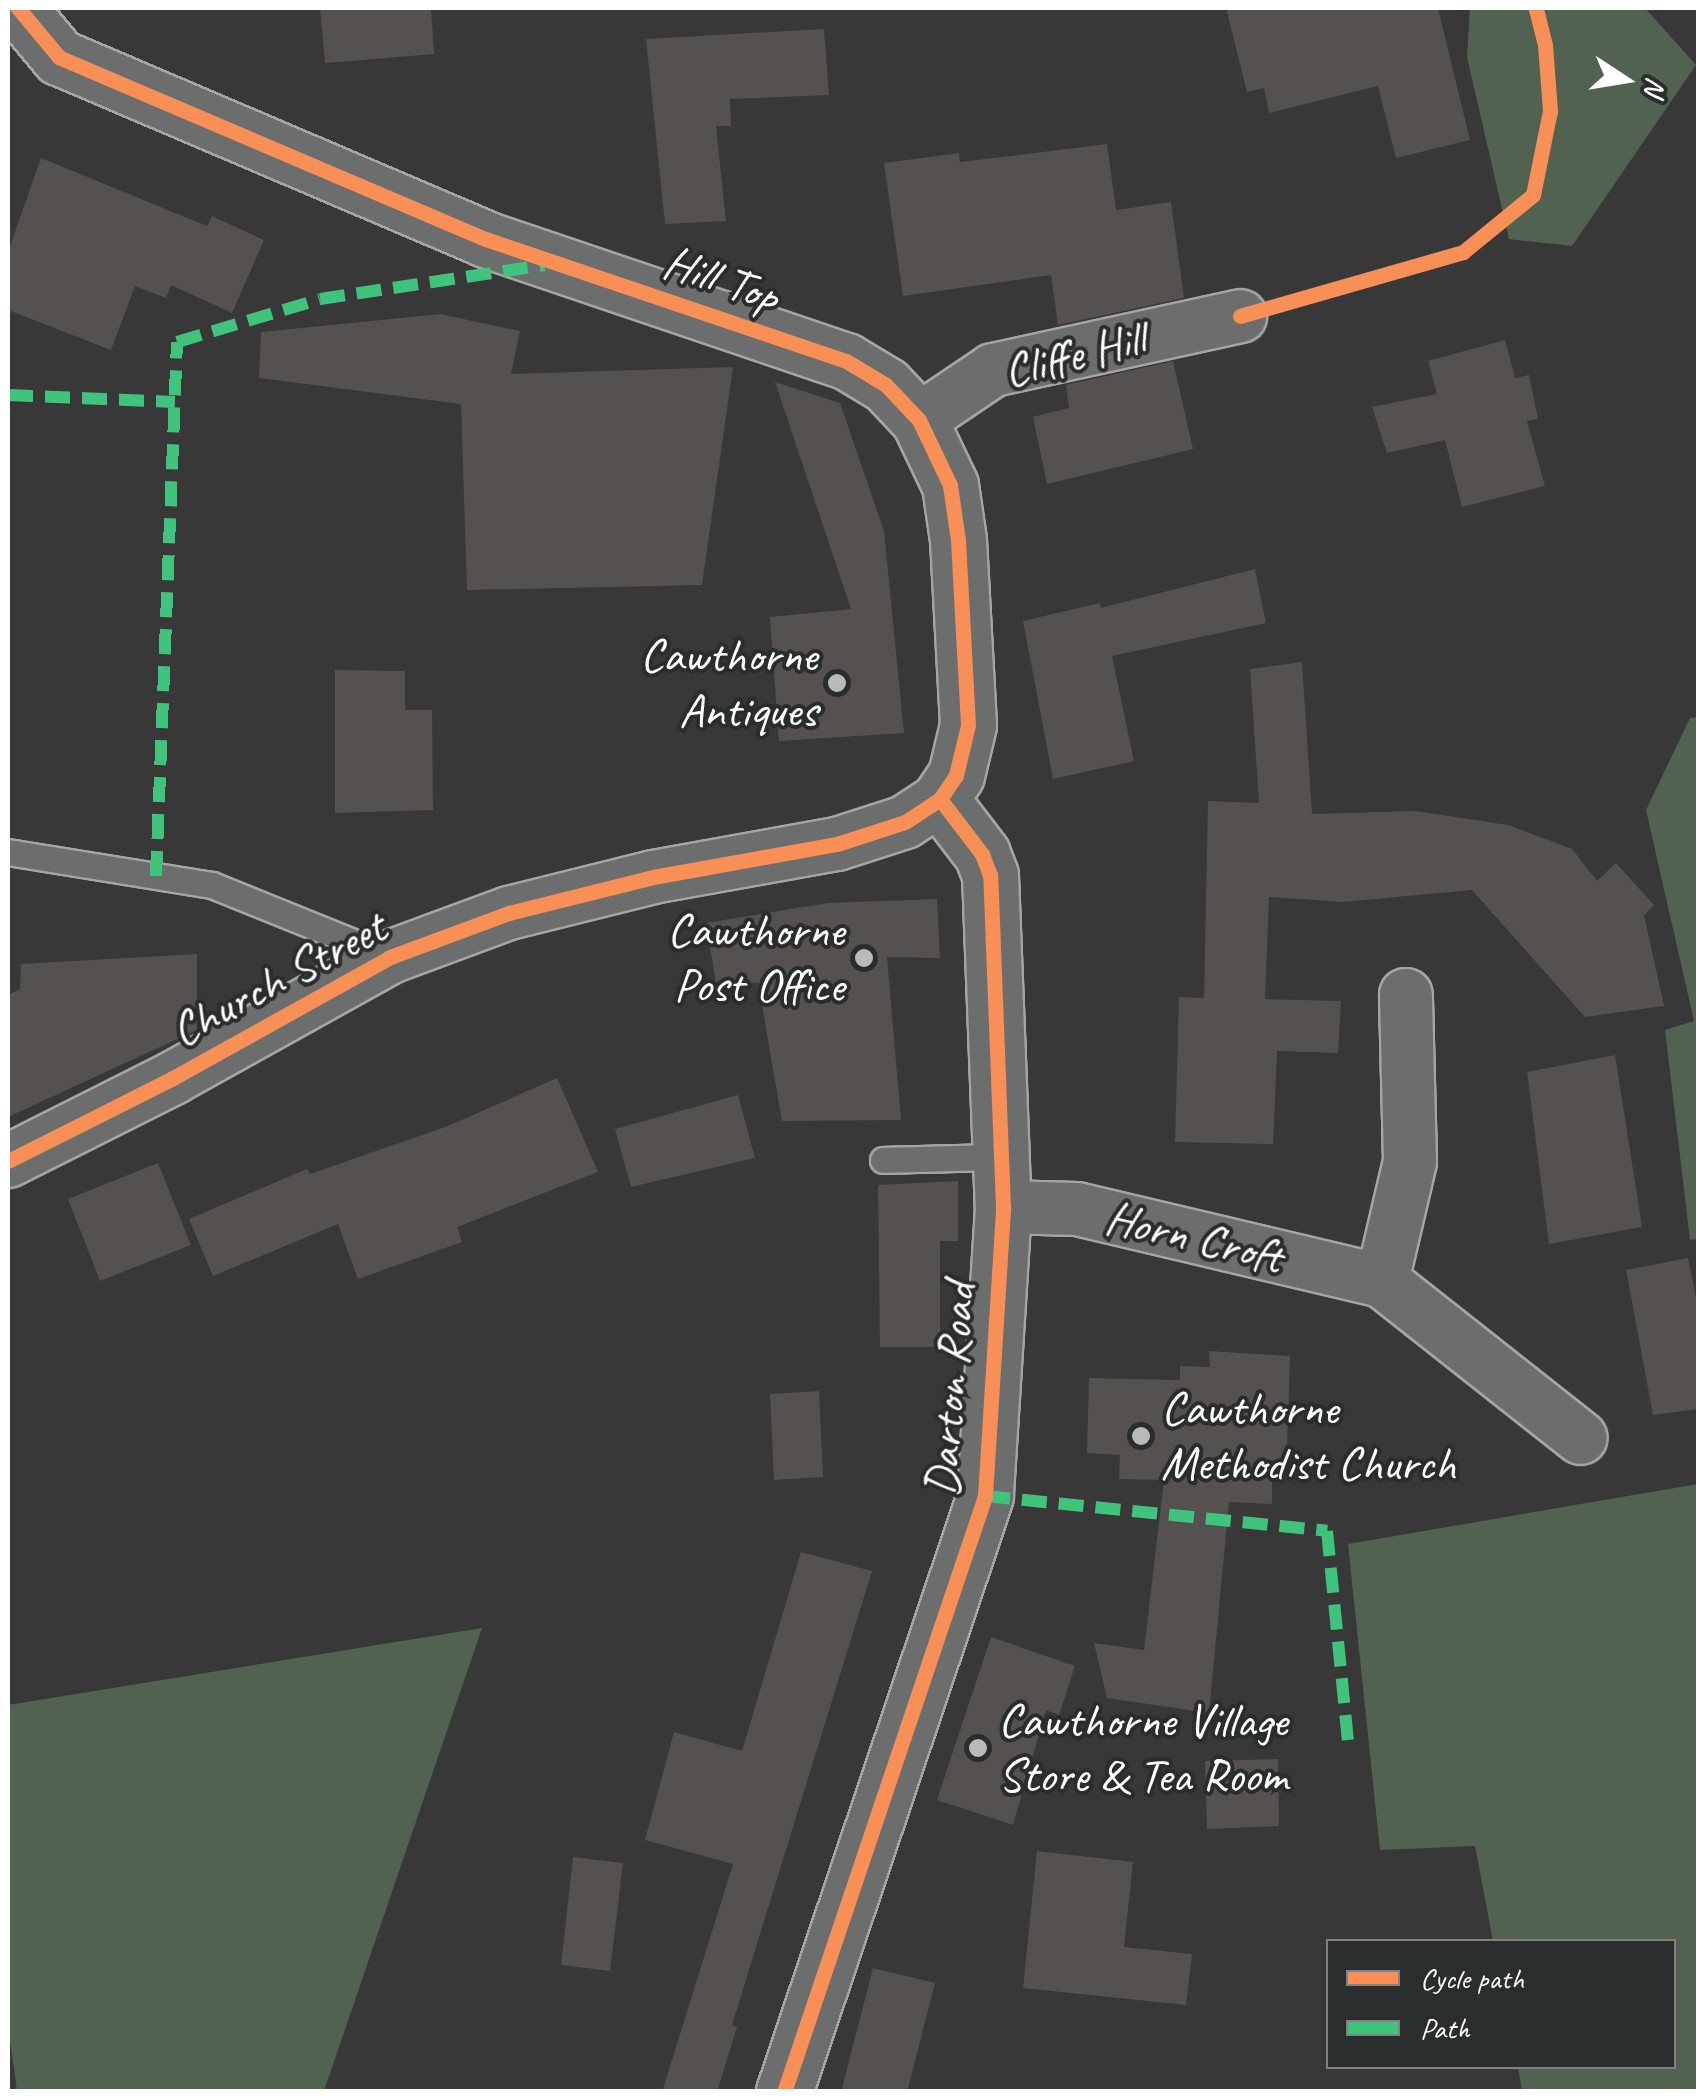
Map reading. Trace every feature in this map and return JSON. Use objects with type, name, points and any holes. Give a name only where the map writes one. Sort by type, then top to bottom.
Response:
[{"type":"street","name":"Hill Top","points":[[18,8],[58,57],[484,239],[846,361],[886,385],[919,420],[950,484],[968,726],[956,774],[940,799]]},
{"type":"street","name":"Cliffe Hill","points":[[919,420],[993,370],[1240,316]]},
{"type":"street","name":"Church Street","points":[[8,1160],[173,1078],[390,957],[526,909],[652,878],[836,844],[904,822],[940,799]]},
{"type":"street","name":"Darton Road","points":[[784,2092],[984,1496],[1002,1182],[990,875],[982,854],[940,799]]},
{"type":"street","points":[[1382,1281],[1410,1162],[1406,995]]},
{"type":"street","name":"Horn Croft","points":[[1002,1182],[1077,1209],[1382,1281],[1581,1438]]},
{"type":"lane","points":[[8,852],[212,885],[390,957]]},
{"type":"lane","points":[[883,1160],[1002,1182]]},
{"type":"green space","points":[[1470,8],[1645,8],[1696,65],[1572,246],[1509,239],[1467,57]]},
{"type":"green space","points":[[1698,717],[1698,1239],[1690,1240],[1665,1030],[1694,1021],[1646,810],[1690,718]]},
{"type":"green space","points":[[1698,1484],[1698,2091],[1522,2091],[1518,2069],[1676,2069],[1676,1939],[1493,1939],[1475,1846],[1380,1850],[1348,1544]]},
{"type":"green space","points":[[482,1628],[324,2091],[17,2091],[8,2026],[8,1705]]},
{"type":"building","points":[[320,8],[431,8],[434,54],[325,63]]},
{"type":"building","points":[[1226,8],[1438,8],[1470,140],[1396,158],[1378,86],[1269,113],[1264,88],[1247,92]]},
{"type":"building","points":[[824,29],[829,95],[730,99],[731,126],[716,126],[726,221],[665,224],[646,39]]},
{"type":"building","points":[[1107,144],[1116,210],[1171,202],[1184,298],[1058,325],[1051,275],[903,296],[884,163],[959,153],[960,162]]},
{"type":"building","points":[[41,158],[207,226],[212,216],[264,240],[232,313],[171,285],[166,298],[135,286],[111,350],[8,310],[8,252]]},
{"type":"building","points":[[440,314],[520,331],[511,374],[733,367],[702,585],[467,590],[461,404],[259,378],[261,332]]},
{"type":"building","points":[[1505,340],[1515,378],[1529,375],[1538,419],[1527,421],[1545,486],[1462,507],[1445,440],[1387,453],[1372,407],[1437,394],[1428,361]]},
{"type":"building","points":[[1173,361],[1193,449],[1047,484],[1033,417],[1069,408],[1066,385]]},
{"type":"building","points":[[775,382],[840,403],[884,531],[904,733],[779,741],[770,617],[851,609]]},
{"type":"building","points":[[1255,569],[1266,623],[1112,656],[1134,761],[1053,779],[1023,621],[1100,603],[1101,608]]},
{"type":"building","points":[[1302,662],[1312,814],[1415,811],[1508,825],[1572,849],[1597,881],[1616,863],[1654,905],[1644,915],[1664,1006],[1585,1017],[1472,890],[1343,902],[1269,897],[1265,999],[1341,1001],[1338,1053],[1277,1051],[1273,1144],[1175,1142],[1179,997],[1204,998],[1208,801],[1259,803],[1250,669]]},
{"type":"building","points":[[335,670],[405,671],[405,710],[432,710],[433,810],[335,813]]},
{"type":"building","points":[[937,899],[940,958],[887,957],[901,1120],[782,1121],[758,982],[717,989],[706,923],[828,903]]},
{"type":"building","points":[[197,954],[197,1030],[8,1117],[8,995],[20,989],[21,964]]},
{"type":"building","points":[[1615,1055],[1642,1227],[1549,1244],[1527,1072]]},
{"type":"building","points":[[557,1078],[598,1172],[457,1227],[462,1242],[358,1279],[338,1224],[213,1276],[189,1219],[307,1169],[310,1174],[448,1126]]},
{"type":"building","points":[[738,1095],[755,1158],[631,1187],[615,1129]]},
{"type":"building","points":[[158,1163],[191,1245],[100,1281],[68,1199]]},
{"type":"building","points":[[958,1181],[958,1241],[940,1241],[940,1347],[880,1347],[878,1185]]},
{"type":"building","points":[[1688,1258],[1698,1307],[1698,1409],[1653,1415],[1626,1270]]},
{"type":"building","points":[[1209,1351],[1290,1356],[1286,1480],[1272,1479],[1272,1504],[1229,1502],[1209,1713],[1107,1698],[1094,1643],[1144,1650],[1164,1480],[1119,1479],[1120,1455],[1087,1453],[1089,1378],[1180,1380],[1180,1366],[1210,1367]]},
{"type":"building","points":[[819,1391],[823,1477],[774,1480],[770,1394]]},
{"type":"building","points":[[801,1552],[872,1571],[732,2025],[737,2027],[717,2092],[662,2092],[733,1864],[645,1840],[674,1732],[742,1751]]},
{"type":"building","points":[[991,1637],[1075,1666],[1059,1715],[1046,1710],[1013,1825],[937,1800]]},
{"type":"building","points":[[1278,1759],[1279,1826],[1207,1829],[1205,1761]]},
{"type":"building","points":[[1037,1851],[1133,1862],[1124,1947],[1192,1954],[1186,2005],[1023,1988]]},
{"type":"building","points":[[573,1857],[623,1863],[610,1971],[561,1965]]},
{"type":"building","points":[[873,1968],[935,1983],[907,2092],[841,2092]]},
{"type":"marked path","points":[[156,876],[177,342],[320,299],[544,265]]},
{"type":"marked path","points":[[8,395],[175,402]]},
{"type":"marked path","points":[[985,1496],[1327,1531],[1349,1752]]},
{"type":"cycle path","points":[[8,1161],[173,1078],[390,957],[509,913],[653,877],[837,844],[905,822],[940,799],[956,775],[968,725],[958,540],[950,485],[919,420],[886,385],[846,361],[485,239],[59,57],[18,8]]},
{"type":"cycle path","points":[[1240,316],[1463,252],[1533,195],[1550,111],[1545,45],[1536,8]]},
{"type":"cycle path","points":[[784,2092],[985,1496],[1003,1207],[990,875],[982,854],[940,799]]},
{"type":"place","name":"Cawthorne Antiques","points":[[837,683]]},
{"type":"place","name":"Cawthorne Post Office","points":[[864,958]]},
{"type":"place","name":"Cawthorne Methodist Church","points":[[1141,1436]]},
{"type":"place","name":"Cawthorne Village Store & Tea Room","points":[[978,1748]]}]
